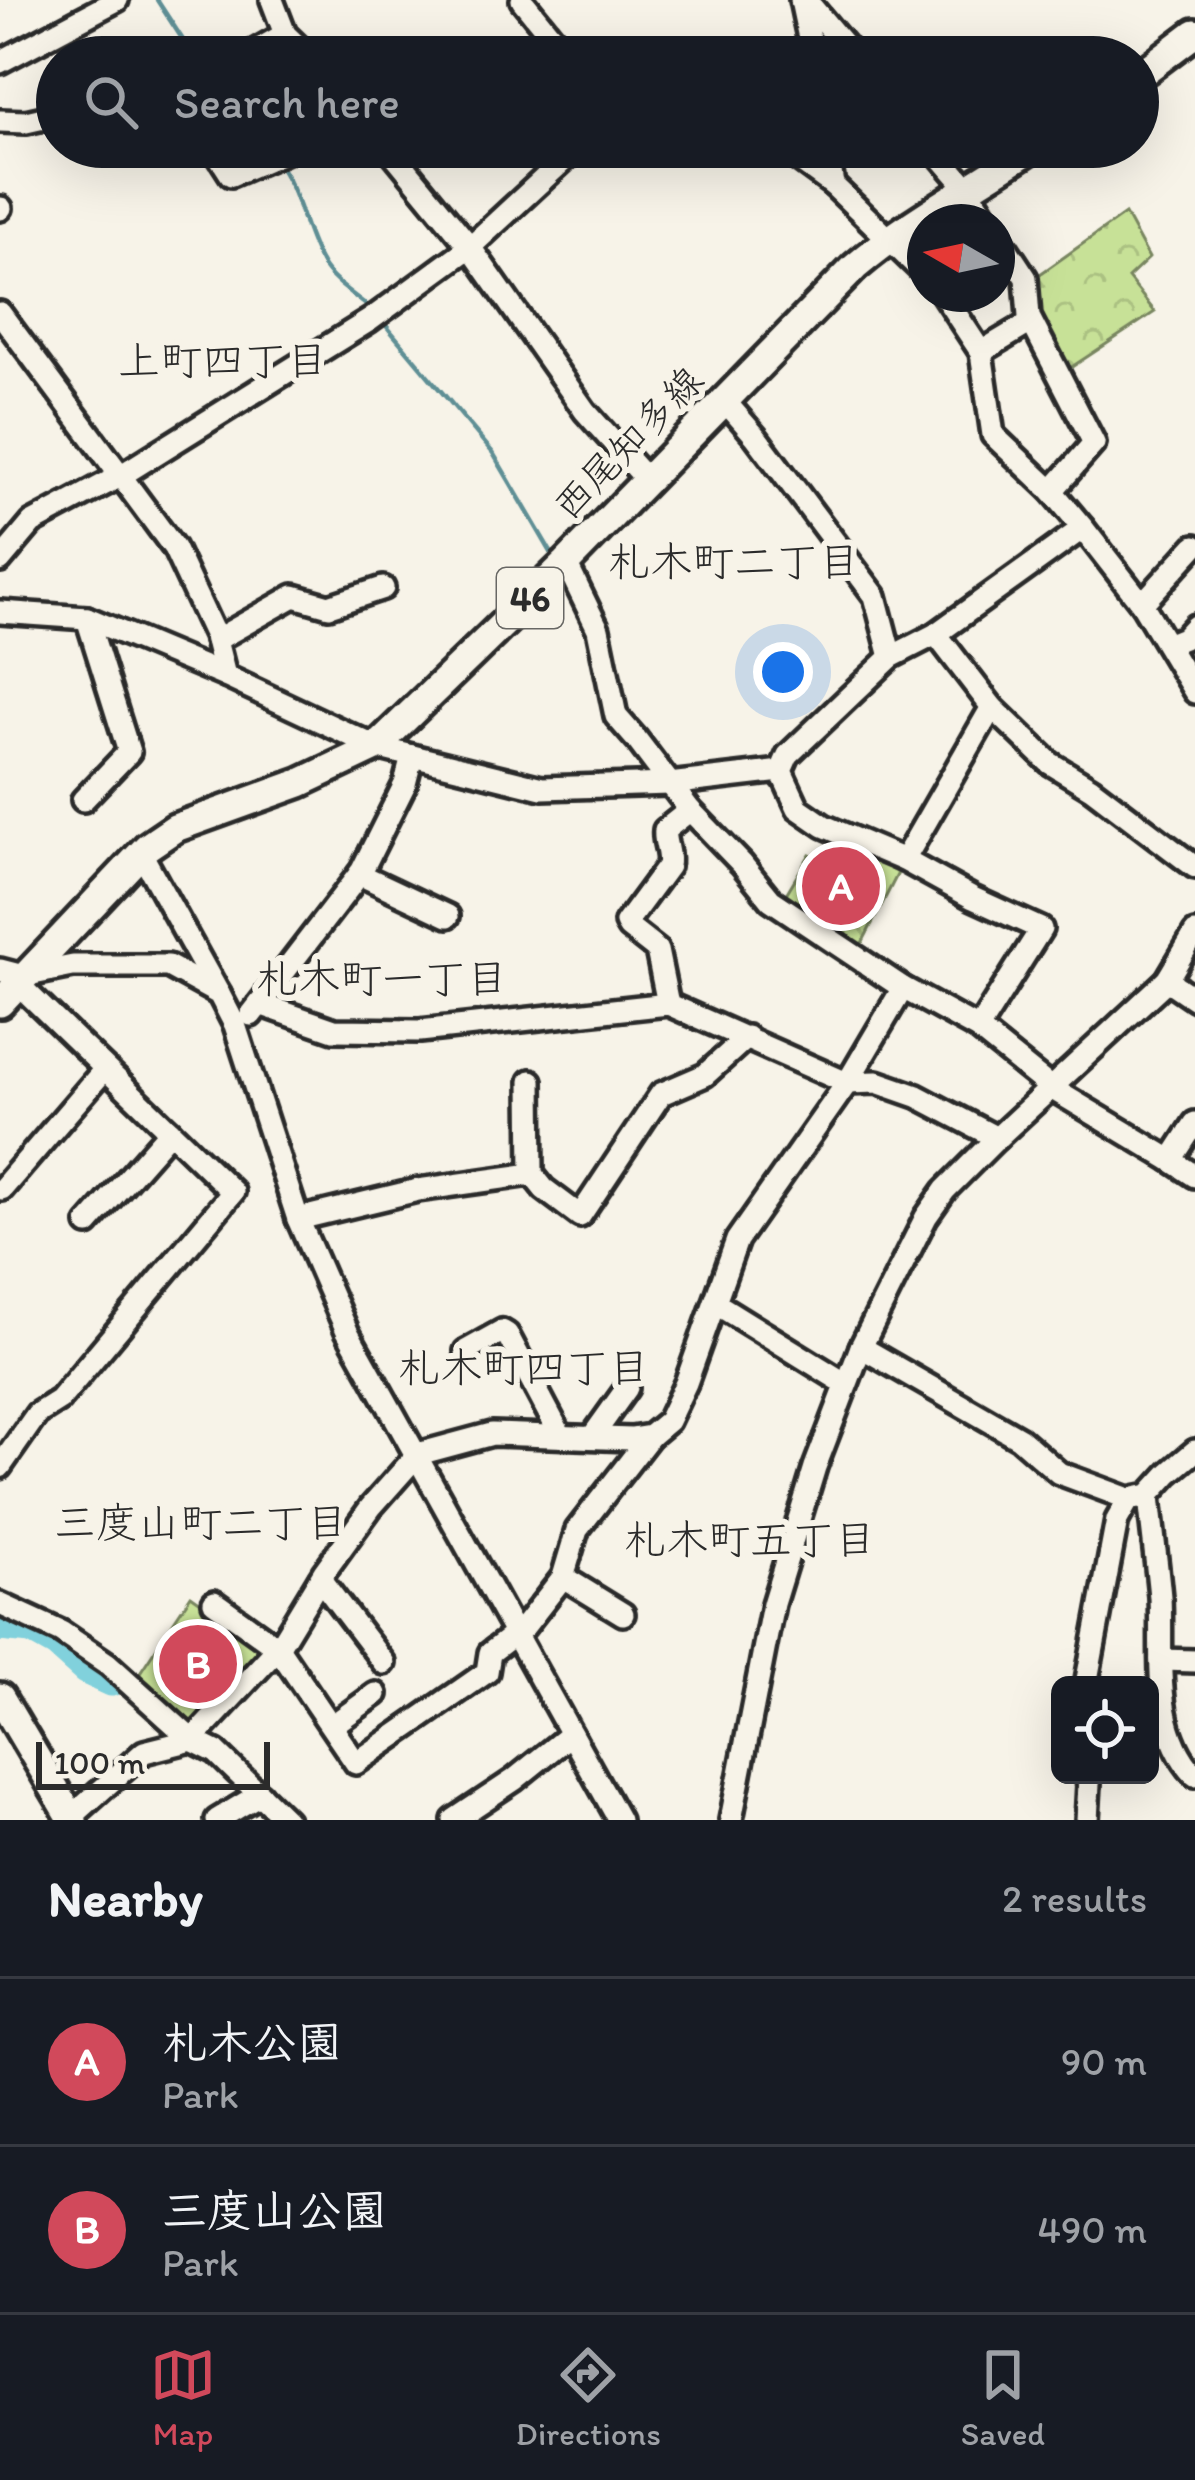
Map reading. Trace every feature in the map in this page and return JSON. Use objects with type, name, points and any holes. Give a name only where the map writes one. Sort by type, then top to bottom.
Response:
[{"type":"main road","points":[[1159,60],[1195,33]]},
{"type":"main road","name":"西尾知多線","points":[[10,983],[142,853],[175,828],[300,783],[376,747],[566,563],[855,267],[890,238],[1002,168]]},
{"type":"main road","points":[[0,1697],[71,1819]]},
{"type":"street","points":[[49,36],[117,0]]},
{"type":"street","points":[[272,0],[285,34],[282,36]]},
{"type":"street","points":[[521,0],[551,36]]},
{"type":"street","points":[[803,0],[809,36]]},
{"type":"street","points":[[803,0],[835,36]]},
{"type":"street","points":[[0,62],[36,43]]},
{"type":"street","points":[[0,121],[36,120]]},
{"type":"street","points":[[405,168],[470,247],[585,411],[646,480]]},
{"type":"street","points":[[0,561],[32,523],[121,476],[370,320],[470,247],[555,168]]},
{"type":"street","points":[[810,168],[907,255]]},
{"type":"street","points":[[830,168],[833,185]]},
{"type":"street","points":[[950,168],[978,204]]},
{"type":"street","points":[[1015,261],[1026,278],[1031,322],[1094,443],[1052,490]]},
{"type":"street","points":[[954,312],[980,352],[993,435],[1052,490],[1083,527],[1142,604],[1194,688]]},
{"type":"street","points":[[980,352],[1031,322]]},
{"type":"street","points":[[4,326],[174,548],[216,640],[225,676]]},
{"type":"street","points":[[724,400],[875,596],[891,657]]},
{"type":"street","points":[[978,1029],[1041,929],[824,826],[798,808],[781,771],[788,755],[891,657],[936,634],[1083,527]]},
{"type":"street","points":[[1142,604],[1195,545]]},
{"type":"street","points":[[566,563],[598,629],[616,716],[690,811],[771,900],[903,988],[978,1029],[1051,1088],[1195,1176]]},
{"type":"street","points":[[216,640],[294,596],[329,606],[382,588]]},
{"type":"street","points":[[0,612],[87,618],[376,747],[542,788],[669,784],[781,771]]},
{"type":"street","points":[[83,800],[129,752],[87,618]]},
{"type":"street","points":[[1168,644],[1184,638],[1195,626]]},
{"type":"street","points":[[936,634],[992,707],[1050,763],[1195,867]]},
{"type":"street","points":[[904,860],[992,707]]},
{"type":"street","points":[[236,1035],[359,874],[405,784],[412,756]]},
{"type":"street","points":[[668,1004],[657,950],[626,922],[668,866],[665,830],[690,811]]},
{"type":"street","points":[[142,853],[235,1025],[298,1219],[347,1331],[618,1820]]},
{"type":"street","points":[[359,874],[448,916]]},
{"type":"street","points":[[731,1820],[772,1604],[815,1466],[861,1347],[926,1217],[945,1190],[997,1138],[1167,980],[1195,933]]},
{"type":"street","points":[[10,983],[73,966],[168,966],[219,994]]},
{"type":"street","points":[[1167,980],[1195,999]]},
{"type":"street","points":[[0,1467],[37,1414],[59,1400],[233,1192],[10,983]]},
{"type":"street","points":[[214,1602],[278,1648],[356,1763],[487,1672],[490,1652],[524,1627],[563,1577],[577,1530],[650,1436],[668,1420],[737,1240],[847,1083],[903,988]]},
{"type":"street","points":[[260,1004],[334,1030],[420,1031],[668,1004],[847,1083],[877,1082],[916,1096],[997,1138]]},
{"type":"street","points":[[531,1081],[532,1174],[580,1216],[662,1094],[705,1075],[747,1037]]},
{"type":"street","points":[[2,1189],[106,1069]]},
{"type":"street","points":[[1171,1160],[1195,1123]]},
{"type":"street","points":[[88,1224],[170,1131]]},
{"type":"street","points":[[298,1219],[418,1190],[532,1174]]},
{"type":"street","points":[[715,1303],[846,1384]]},
{"type":"street","points":[[466,1352],[502,1331],[508,1334],[561,1436]]},
{"type":"street","points":[[861,1347],[1019,1438],[1058,1473],[1139,1497]]},
{"type":"street","points":[[592,1437],[627,1388]]},
{"type":"street","points":[[71,1819],[143,1753],[192,1740],[278,1648],[371,1507],[418,1454],[492,1434],[650,1436]]},
{"type":"street","points":[[1088,1676],[1117,1520],[1195,1451]]},
{"type":"street","points":[[1139,1497],[1159,1590],[1161,1688],[1170,1730],[1183,1762],[1195,1775]]},
{"type":"street","points":[[563,1577],[623,1614]]},
{"type":"street","points":[[320,1579],[384,1663]]},
{"type":"street","points":[[0,1604],[61,1632],[108,1664],[192,1740],[216,1752],[286,1820]]},
{"type":"street","points":[[1161,1660],[1195,1660]]},
{"type":"street","points":[[333,1725],[376,1694]]},
{"type":"street","points":[[454,1820],[572,1734]]},
{"type":"street","points":[[1087,1820],[1089,1784]]},
{"type":"street","points":[[217,1820],[260,1795]]},
{"type":"green space","points":[[1125,214],[1149,258],[1128,278],[1155,312],[1064,372],[1034,315],[1033,279]]},
{"type":"green space","points":[[854,847],[898,873],[860,947],[783,899],[810,854],[843,870]]},
{"type":"green space","points":[[191,1595],[267,1649],[190,1727],[135,1680]]},
{"type":"waterway","points":[[157,0],[180,36]]},
{"type":"waterway","points":[[280,168],[326,271],[371,309]]},
{"type":"waterway","points":[[383,322],[493,453],[555,559]]},
{"type":"waterway","points":[[582,619],[591,642]]},
{"type":"waterway","points":[[0,1628],[31,1631],[56,1645],[85,1671],[111,1683]]},
{"type":"place","name":"札木公園","points":[[841,886]]},
{"type":"place","name":"三度山公園","points":[[198,1664]]},
{"type":"district","name":"上町四丁目","points":[[223,360]]},
{"type":"district","name":"札木町二丁目","points":[[734,561]]},
{"type":"district","name":"札木町一丁目","points":[[382,978]]},
{"type":"district","name":"札木町四丁目","points":[[524,1367]]},
{"type":"district","name":"三度山町二丁目","points":[[201,1522]]},
{"type":"district","name":"札木町五丁目","points":[[750,1539]]}]
